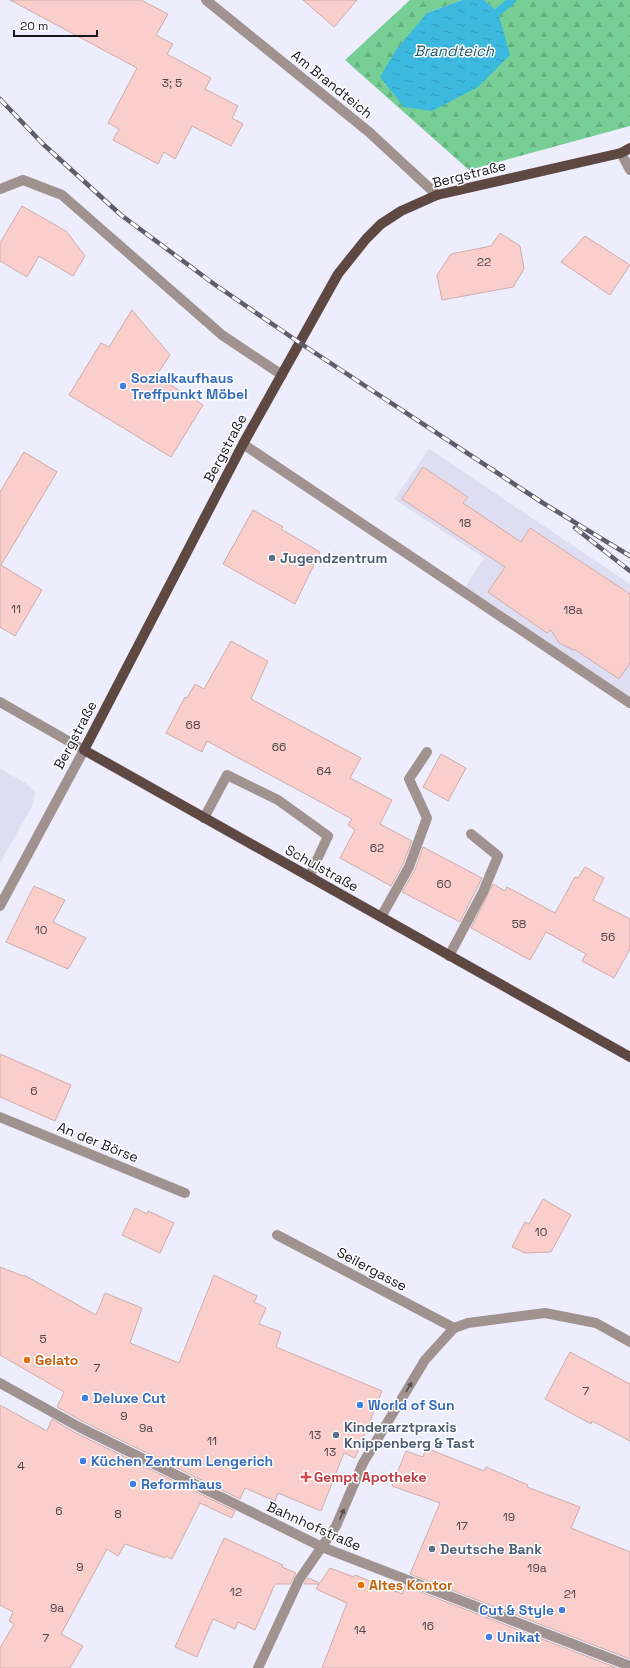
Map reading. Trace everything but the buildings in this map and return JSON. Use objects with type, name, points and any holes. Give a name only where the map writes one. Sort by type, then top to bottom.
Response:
[{"type":"main road","name":"Bergstraße","points":[[84,750],[243,444],[338,274],[366,239],[381,224],[394,215],[437,194],[626,150]]},
{"type":"main road","name":"Schulstraße","points":[[84,750],[630,1057]]},
{"type":"street","name":"Am Brandteich","points":[[206,0],[368,132],[437,194]]},
{"type":"street","points":[[626,150],[630,170]]},
{"type":"street","points":[[0,189],[23,180],[62,196],[222,335],[282,375]]},
{"type":"street","points":[[243,444],[630,702]]},
{"type":"street","name":"Schulstraße","points":[[0,702],[84,750]]},
{"type":"street","name":"Bergstraße","points":[[0,906],[84,750]]},
{"type":"street","points":[[381,917],[409,867],[427,818],[409,779],[427,752]]},
{"type":"street","points":[[204,818],[227,776],[278,800],[328,836],[309,877]]},
{"type":"street","points":[[449,956],[483,892],[498,856],[471,834]]},
{"type":"street","name":"An der Börse","points":[[0,1117],[185,1192]]},
{"type":"street","name":"Seilergasse","points":[[276,1234],[454,1328]]},
{"type":"street","points":[[258,1668],[299,1580],[336,1526],[363,1463],[425,1360],[454,1328],[468,1323],[545,1313],[596,1323],[630,1342]]},
{"type":"street","name":"Bahnhofstraße","points":[[0,1383],[79,1427],[322,1547],[630,1666]]},
{"type":"shaded area","points":[[429,449],[630,584],[630,699],[465,588],[484,558],[394,499]]},
{"type":"shaded area","points":[[0,768],[27,784],[35,792],[33,804],[0,863]]},
{"type":"green space","points":[[410,0],[462,0],[427,13],[498,12],[484,0],[630,0],[630,126],[469,170],[345,60]]},
{"type":"water","name":"Brandteich","points":[[462,0],[484,0],[498,12],[510,55],[478,87],[432,111],[404,107],[380,77],[396,50],[427,13]]},
{"type":"waterway","points":[[498,12],[512,0]]},
{"type":"railway","points":[[0,99],[43,144],[121,215],[214,284],[300,343],[543,503],[630,556]]},
{"type":"railway","points":[[575,528],[630,571]]},
{"type":"place","name":"Sozialkaufhaus Treffpunkt Möbel","points":[[123,386]]},
{"type":"place","name":"Jugendzentrum","points":[[272,558]]},
{"type":"place","name":"Gelato","points":[[27,1360]]},
{"type":"place","name":"Deluxe Cut","points":[[85,1398]]},
{"type":"place","name":"World of Sun","points":[[360,1405]]},
{"type":"place","name":"Kinderarztpraxis Knippenberg & Tast","points":[[336,1435]]},
{"type":"place","name":"Küchen Zentrum Lengerich","points":[[83,1461]]},
{"type":"place","name":"Gempt Apotheke","points":[[306,1477]]},
{"type":"place","name":"Reformhaus","points":[[133,1484]]},
{"type":"place","name":"Deutsche Bank","points":[[432,1549]]},
{"type":"place","name":"Altes Kontor","points":[[361,1585]]},
{"type":"place","name":"Cut & Style","points":[[562,1610]]},
{"type":"place","name":"Unikat","points":[[489,1637]]}]
